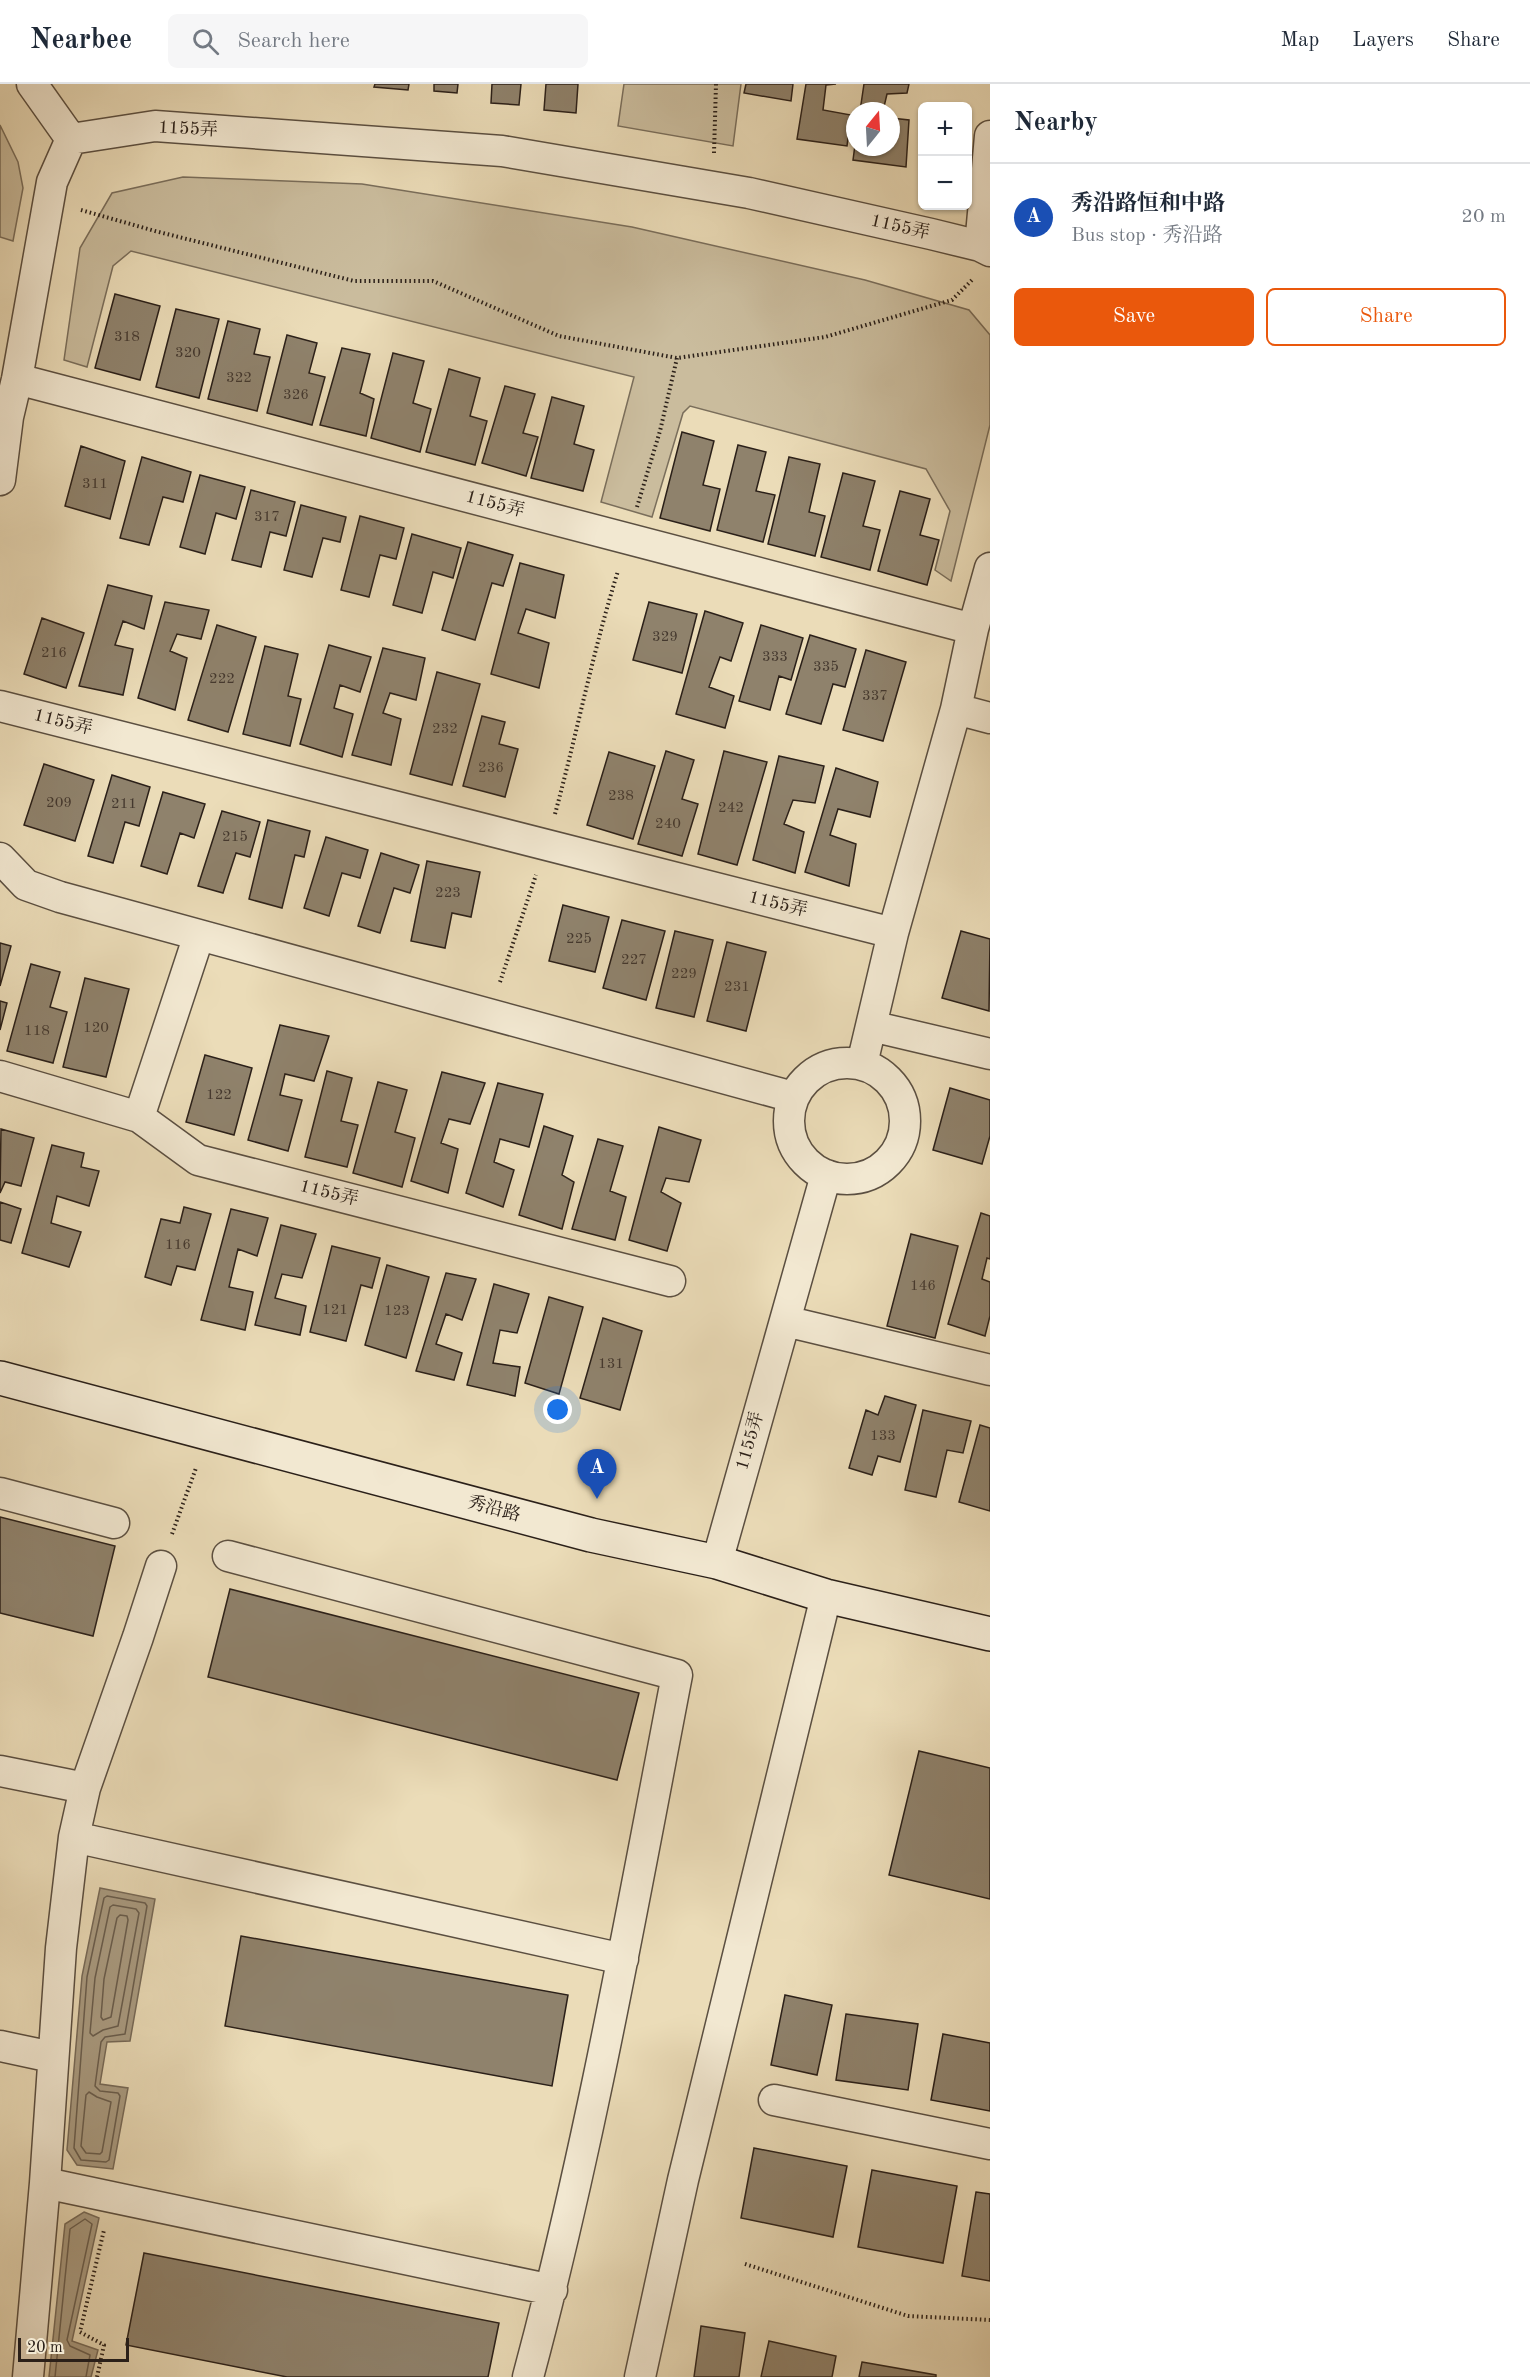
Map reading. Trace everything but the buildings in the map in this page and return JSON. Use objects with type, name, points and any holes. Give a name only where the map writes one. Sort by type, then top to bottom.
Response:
[{"type":"main road","name":"秀沿路","points":[[0,1378],[591,1534],[717,1562],[825,1596],[990,1634]]},
{"type":"street","points":[[0,480],[4,416],[17,379],[52,182],[71,139],[32,84]]},
{"type":"street","name":"1155弄","points":[[71,139],[155,126],[502,151],[749,193],[985,249],[990,136]]},
{"type":"street","name":"1155弄","points":[[17,379],[973,629]]},
{"type":"street","points":[[862,1064],[893,933],[956,710],[973,629],[990,568]]},
{"type":"street","name":"1155弄","points":[[0,706],[893,933]]},
{"type":"street","points":[[956,710],[990,718]]},
{"type":"street","points":[[0,858],[26,885],[60,897],[793,1097]]},
{"type":"street","points":[[139,1117],[198,935]]},
{"type":"street","points":[[871,1026],[990,1054]]},
{"type":"street","points":[[836,1063],[862,1064],[884,1075],[898,1091],[904,1106],[906,1127],[903,1141],[882,1168],[864,1177],[847,1179],[826,1175],[810,1166],[796,1151],[788,1124],[793,1097],[810,1075],[818,1070],[836,1063]]},
{"type":"street","name":"1155弄","points":[[0,1076],[139,1117],[198,1160],[670,1281]]},
{"type":"street","name":"1155弄","points":[[717,1562],[826,1175]]},
{"type":"street","points":[[785,1321],[990,1370]]},
{"type":"street","points":[[0,1493],[114,1522]]},
{"type":"street","points":[[228,1557],[677,1675],[623,1959],[552,2290],[528,2377]]},
{"type":"street","points":[[28,2377],[45,2183],[61,1948],[74,1837],[85,1788],[161,1566]]},
{"type":"street","points":[[639,2377],[683,2180],[825,1596]]},
{"type":"street","points":[[0,1770],[85,1788]]},
{"type":"street","points":[[74,1837],[623,1959]]},
{"type":"street","points":[[0,2046],[52,2057]]},
{"type":"street","points":[[774,2100],[990,2144]]},
{"type":"street","points":[[45,2183],[552,2290]]},
{"type":"path","points":[[713,187],[716,84]]},
{"type":"path","points":[[49,201],[155,231],[354,281],[433,281],[559,336],[676,358],[825,337],[952,300],[975,277]]},
{"type":"path","points":[[489,1014],[547,845],[578,729],[601,625],[660,431],[676,358]]},
{"type":"path","points":[[97,2377],[104,2345],[80,2332],[112,2197]]},
{"type":"path","points":[[745,2264],[908,2316],[990,2320]]},
{"type":"shaded area","points":[[624,84],[741,84],[733,146],[618,126]]},
{"type":"shaded area","points":[[0,125],[18,162],[23,188],[13,241],[0,237]]},
{"type":"shaded area","points":[[183,177],[362,184],[632,227],[865,280],[969,310],[990,335],[990,425],[951,581],[935,570],[950,511],[926,469],[690,406],[683,413],[652,517],[601,502],[634,377],[131,251],[113,266],[87,367],[64,360],[80,248],[112,193]]},
{"type":"water","points":[[100,1888],[155,1899],[130,2041],[107,2042],[100,2084],[128,2088],[113,2169],[77,2165],[67,2150],[82,1976]]},
{"type":"water","points":[[84,2212],[99,2218],[72,2341],[98,2350],[91,2377],[49,2377],[65,2224]]},
{"type":"place","name":"秀沿路恒和中路","points":[[597,1499]]}]
